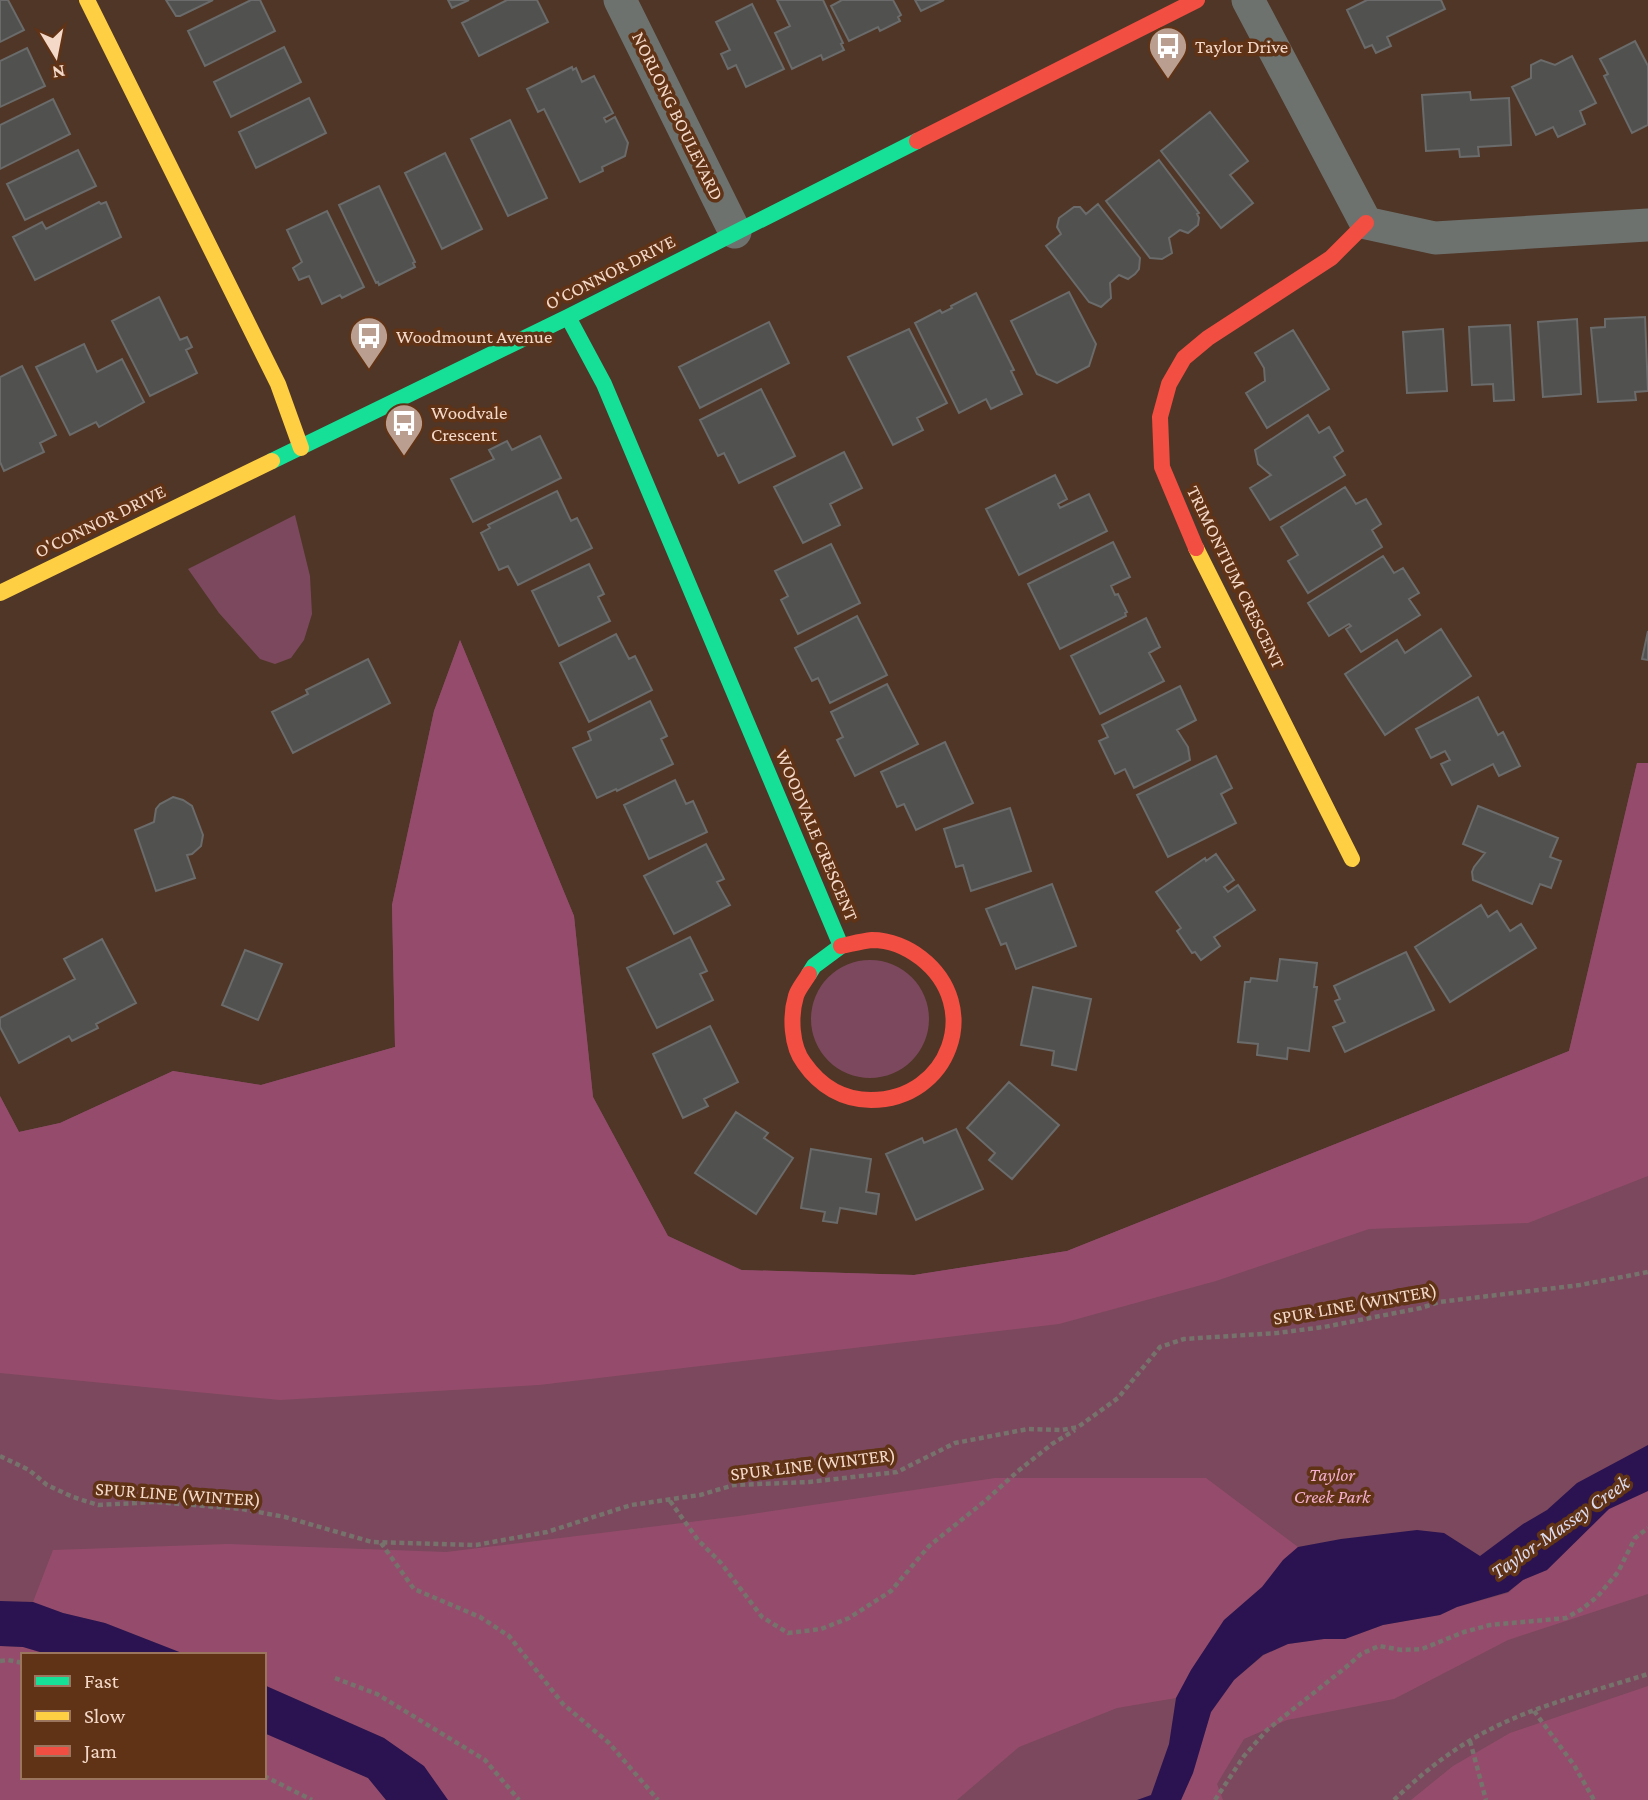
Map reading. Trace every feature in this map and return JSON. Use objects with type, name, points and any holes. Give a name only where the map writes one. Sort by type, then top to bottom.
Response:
[{"type":"street","points":[[87,0],[278,384],[301,448]]},
{"type":"street","name":"NORLONG BOULEVARD","points":[[620,0],[735,232]]},
{"type":"street","points":[[1248,0],[1366,223],[1435,238],[1648,225]]},
{"type":"street","name":"O'CONNOR DRIVE","points":[[0,593],[568,317],[1178,4]]},
{"type":"street","name":"TRIMONTIUM CRESCENT","points":[[1352,859],[1178,509],[1162,467],[1160,417],[1169,384],[1184,358],[1208,338],[1331,258],[1366,223]]},
{"type":"street","name":"WOODVALE CRESCENT","points":[[568,317],[604,384],[841,946]]},
{"type":"street","name":"WOODVALE CRESCENT","points":[[874,940],[907,947],[934,968],[950,997],[954,1031],[943,1062],[920,1087],[888,1100],[855,1100],[824,1086],[802,1061],[792,1028],[796,995],[814,966],[841,946],[874,940]]},
{"type":"path","name":"SPUR LINE (WINTER)","points":[[0,1456],[56,1489],[98,1505],[156,1502],[242,1509],[285,1517],[360,1539],[477,1545],[547,1532],[631,1505],[670,1501],[734,1485],[809,1482],[897,1472],[955,1443],[1028,1429],[1062,1430],[1078,1427],[1118,1398],[1160,1347],[1184,1339],[1324,1327],[1439,1302],[1580,1285],[1648,1272]]},
{"type":"path","points":[[670,1501],[762,1618],[788,1633],[821,1629],[849,1618],[891,1591],[929,1546],[1026,1464],[1078,1427]]},
{"type":"path","points":[[1215,1800],[1244,1756],[1267,1730],[1361,1654],[1380,1646],[1402,1650],[1422,1649],[1490,1625],[1566,1618],[1583,1609],[1598,1596],[1618,1572],[1635,1538],[1648,1528]]},
{"type":"path","points":[[381,1542],[414,1589],[480,1617],[509,1636],[563,1704],[609,1743],[658,1800]]},
{"type":"path","points":[[0,1661],[21,1663]]},
{"type":"path","points":[[1394,1800],[1416,1779],[1486,1731],[1648,1674]]},
{"type":"path","points":[[335,1678],[377,1694],[485,1760],[519,1800]]},
{"type":"path","points":[[1534,1712],[1574,1765],[1594,1800]]},
{"type":"path","points":[[1470,1741],[1486,1800]]},
{"type":"path","points":[[266,1777],[312,1800]]},
{"type":"green space","points":[[295,515],[310,576],[312,614],[304,640],[291,658],[275,664],[260,659],[219,613],[188,569]]},
{"type":"green space","name":"Taylor Creek Park","points":[[460,640],[574,916],[593,1097],[668,1236],[742,1270],[914,1275],[1067,1251],[1569,1051],[1637,763],[1648,763],[1648,1800],[0,1800],[0,1096],[19,1132],[60,1123],[173,1071],[261,1085],[395,1047],[392,905],[434,711]]},
{"type":"green space","points":[[870,960],[903,970],[919,986],[929,1019],[919,1052],[903,1068],[870,1078],[837,1068],[821,1052],[811,1019],[821,986],[837,970]]},
{"type":"shaded area","points":[[460,640],[574,916],[593,1097],[668,1236],[741,1270],[914,1275],[1067,1251],[1569,1051],[1637,763],[1648,763],[1648,1176],[1528,1223],[1369,1229],[1216,1281],[1059,1324],[539,1385],[280,1400],[0,1373],[0,1096],[19,1132],[60,1123],[173,1071],[261,1085],[395,1047],[392,905],[434,711]]},
{"type":"shaded area","points":[[995,1478],[1206,1478],[1298,1547],[1283,1560],[1262,1587],[1224,1620],[1176,1698],[1117,1708],[1019,1747],[957,1800],[448,1800],[384,1738],[266,1686],[266,1653],[182,1653],[105,1623],[63,1613],[33,1602],[53,1550],[228,1544],[446,1552],[739,1516]]},
{"type":"shaded area","points":[[1648,1491],[1648,1594],[1508,1640],[1394,1699],[1287,1720],[1244,1739],[1217,1784],[1223,1800],[1181,1800],[1193,1773],[1211,1712],[1234,1680],[1264,1655],[1288,1644],[1345,1639],[1383,1625],[1440,1615],[1457,1607],[1508,1593],[1523,1580],[1547,1570],[1609,1509]]},
{"type":"shaded area","points":[[0,1646],[23,1647],[43,1653],[21,1653],[21,1779],[266,1779],[266,1734],[368,1778],[386,1800],[0,1800]]},
{"type":"shaded area","points":[[1648,1686],[1648,1800],[1411,1800],[1453,1766],[1510,1733]]},
{"type":"water","name":"Taylor-Massey Creek","points":[[1648,1445],[1648,1491],[1609,1509],[1547,1570],[1523,1580],[1508,1592],[1457,1607],[1440,1615],[1383,1625],[1345,1639],[1288,1644],[1263,1655],[1234,1680],[1211,1712],[1193,1773],[1181,1800],[1137,1800],[1151,1795],[1169,1744],[1176,1698],[1191,1670],[1224,1620],[1262,1587],[1283,1560],[1298,1547],[1417,1530],[1444,1533],[1480,1556],[1547,1510],[1577,1483]]},
{"type":"water","points":[[0,1601],[33,1602],[63,1613],[105,1623],[182,1653],[43,1653],[23,1647],[0,1646]]},
{"type":"water","points":[[266,1686],[384,1738],[424,1766],[448,1800],[386,1800],[368,1778],[266,1734]]},
{"type":"building","points":[[0,0],[8,0],[24,30],[0,42]]},
{"type":"building","points":[[166,0],[213,0],[176,16]]},
{"type":"building","points":[[251,0],[260,0],[275,31],[205,66],[188,31]]},
{"type":"building","points":[[448,0],[469,0],[452,8]]},
{"type":"building","points":[[507,0],[537,0],[548,22],[479,56],[462,23]]},
{"type":"building","points":[[777,0],[823,0],[844,50],[823,60],[821,55],[792,69],[775,33],[790,26]]},
{"type":"building","points":[[842,0],[893,0],[901,15],[898,17],[900,21],[880,31],[878,27],[849,41],[831,6]]},
{"type":"building","points":[[915,0],[944,0],[921,11]]},
{"type":"building","points":[[1367,0],[1441,0],[1445,9],[1387,37],[1391,46],[1376,53],[1372,45],[1365,48],[1347,10]]},
{"type":"building","points":[[752,4],[784,69],[746,87],[736,65],[728,69],[721,54],[730,50],[716,22]]},
{"type":"building","points":[[1635,41],[1648,66],[1648,125],[1632,133],[1604,76],[1608,74],[1600,59]]},
{"type":"building","points":[[284,47],[301,82],[231,117],[214,82]]},
{"type":"building","points":[[27,48],[45,86],[0,107],[0,61]]},
{"type":"building","points":[[1572,56],[1596,103],[1580,111],[1585,124],[1558,137],[1553,127],[1536,135],[1512,87],[1531,78],[1531,65],[1541,60],[1555,65]]},
{"type":"building","points":[[572,67],[573,70],[576,68],[582,82],[594,76],[613,113],[604,118],[606,122],[615,117],[628,143],[625,156],[580,182],[544,109],[538,112],[527,89]]},
{"type":"building","points":[[1470,92],[1471,100],[1509,98],[1511,145],[1478,147],[1479,156],[1460,157],[1459,149],[1426,151],[1422,95]]},
{"type":"building","points":[[309,98],[326,133],[256,168],[239,132]]},
{"type":"building","points":[[53,99],[70,134],[0,169],[0,125]]},
{"type":"building","points":[[1210,112],[1248,161],[1230,175],[1253,203],[1221,228],[1161,151]]},
{"type":"building","points":[[510,120],[547,198],[508,216],[471,139]]},
{"type":"building","points":[[78,150],[96,186],[25,220],[7,184]]},
{"type":"building","points":[[445,153],[482,229],[442,249],[405,173]]},
{"type":"building","points":[[1159,160],[1199,213],[1198,225],[1188,233],[1180,230],[1169,238],[1172,253],[1162,259],[1150,258],[1106,201]]},
{"type":"building","points":[[379,186],[415,267],[379,285],[339,205]]},
{"type":"building","points":[[99,202],[106,202],[121,237],[35,280],[13,237],[42,222],[46,229]]},
{"type":"building","points":[[1098,204],[1140,258],[1139,269],[1135,274],[1128,279],[1119,275],[1110,283],[1111,298],[1101,307],[1089,302],[1046,246],[1061,234],[1057,227],[1059,218],[1074,207],[1080,207],[1086,214]]},
{"type":"building","points":[[327,211],[364,287],[322,304],[309,276],[299,280],[293,268],[302,262],[287,230]]},
{"type":"building","points":[[1069,292],[1096,344],[1089,366],[1057,383],[1037,374],[1011,321]]},
{"type":"building","points":[[976,293],[1014,370],[1011,371],[1022,394],[991,409],[986,399],[959,413],[915,323],[940,310],[942,313]]},
{"type":"building","points":[[159,297],[180,340],[187,337],[192,347],[186,350],[197,373],[150,396],[112,321]]},
{"type":"building","points":[[1645,317],[1648,391],[1635,392],[1636,400],[1598,402],[1591,328],[1605,327],[1605,319]]},
{"type":"building","points":[[1577,319],[1581,394],[1543,397],[1538,322]]},
{"type":"building","points":[[769,322],[789,363],[700,408],[679,367]]},
{"type":"building","points":[[1510,325],[1514,400],[1494,401],[1493,384],[1472,385],[1469,327]]},
{"type":"building","points":[[909,329],[947,403],[917,418],[923,430],[893,445],[848,357]]},
{"type":"building","points":[[1443,329],[1447,391],[1407,393],[1403,332]]},
{"type":"building","points":[[1293,330],[1329,389],[1267,428],[1246,393],[1265,381],[1264,368],[1255,353]]},
{"type":"building","points":[[84,344],[97,372],[122,359],[144,402],[99,427],[96,422],[70,435],[36,367]]},
{"type":"building","points":[[22,366],[56,435],[40,443],[44,452],[4,471],[0,462],[0,377]]},
{"type":"building","points":[[761,389],[795,456],[739,483],[724,453],[718,456],[700,420]]},
{"type":"building","points":[[1308,415],[1319,433],[1329,427],[1343,451],[1334,457],[1345,475],[1270,520],[1250,488],[1271,475],[1258,464],[1255,450]]},
{"type":"building","points":[[540,436],[561,478],[473,522],[451,479],[494,459],[489,450],[507,441],[512,450]]},
{"type":"building","points":[[844,452],[862,488],[830,504],[840,525],[803,543],[774,487]]},
{"type":"building","points":[[1055,475],[1067,499],[1058,504],[1060,508],[1089,494],[1107,531],[1019,575],[986,509]]},
{"type":"building","points":[[1345,487],[1356,504],[1366,499],[1381,524],[1372,530],[1382,547],[1308,593],[1288,561],[1298,555],[1281,527]]},
{"type":"building","points":[[557,491],[571,521],[577,518],[592,548],[518,585],[508,566],[499,570],[481,533],[490,528],[488,525]]},
{"type":"building","points":[[1113,542],[1130,577],[1111,586],[1127,612],[1126,616],[1060,649],[1028,584]]},
{"type":"building","points":[[831,544],[860,603],[798,634],[781,600],[788,596],[775,571]]},
{"type":"building","points":[[1383,556],[1394,573],[1403,568],[1419,593],[1409,599],[1420,615],[1361,652],[1346,629],[1351,626],[1349,624],[1329,636],[1308,603]]},
{"type":"building","points":[[589,564],[604,594],[598,597],[610,621],[559,646],[532,591]]},
{"type":"building","points":[[857,616],[887,675],[830,703],[818,678],[812,681],[795,648]]},
{"type":"building","points":[[1146,618],[1160,647],[1149,653],[1164,681],[1100,714],[1071,656]]},
{"type":"building","points":[[1441,629],[1471,676],[1385,735],[1345,674],[1397,640],[1405,653]]},
{"type":"building","points":[[1648,631],[1648,660],[1642,659]]},
{"type":"building","points":[[616,634],[629,659],[635,656],[652,690],[589,722],[560,663]]},
{"type":"building","points":[[368,659],[390,703],[293,753],[272,712],[308,694],[306,690]]},
{"type":"building","points":[[887,684],[918,744],[855,776],[837,740],[843,737],[831,712]]},
{"type":"building","points":[[1180,686],[1196,720],[1177,730],[1188,747],[1190,760],[1134,788],[1125,769],[1115,774],[1099,741],[1108,737],[1102,725]]},
{"type":"building","points":[[1478,697],[1498,735],[1503,732],[1520,766],[1499,776],[1493,764],[1452,785],[1441,764],[1450,760],[1445,751],[1431,758],[1416,729]]},
{"type":"building","points":[[650,701],[667,736],[661,739],[673,764],[597,798],[573,748],[591,740],[588,732]]},
{"type":"building","points":[[945,742],[973,803],[916,830],[904,804],[897,807],[881,772]]},
{"type":"building","points":[[1216,756],[1232,788],[1221,794],[1236,823],[1168,857],[1137,795]]},
{"type":"building","points":[[675,780],[686,804],[693,801],[707,832],[649,859],[624,805]]},
{"type":"building","points":[[173,797],[192,806],[203,835],[201,846],[187,855],[195,878],[156,891],[135,830],[154,822],[156,809]]},
{"type":"building","points":[[1478,806],[1558,838],[1550,857],[1561,861],[1551,888],[1540,884],[1532,904],[1473,880],[1474,867],[1485,853],[1463,844]]},
{"type":"building","points":[[1010,808],[1031,871],[971,891],[963,865],[956,867],[944,829]]},
{"type":"building","points":[[706,844],[724,879],[717,882],[730,905],[674,934],[644,876]]},
{"type":"building","points":[[1216,854],[1234,880],[1224,887],[1228,892],[1238,885],[1255,910],[1214,937],[1220,946],[1201,960],[1195,952],[1192,953],[1177,931],[1181,928],[1156,892],[1205,858],[1206,861]]},
{"type":"building","points":[[1052,884],[1076,946],[1016,969],[1006,943],[1001,945],[986,909]]},
{"type":"building","points":[[1481,905],[1488,917],[1497,911],[1510,931],[1521,924],[1536,948],[1450,1002],[1415,947]]},
{"type":"building","points":[[690,937],[707,971],[700,974],[713,1000],[657,1028],[627,968]]},
{"type":"building","points":[[102,939],[136,1003],[96,1024],[98,1028],[72,1041],[69,1036],[19,1063],[0,1027],[0,1018],[75,979],[64,959]]},
{"type":"building","points":[[245,950],[282,964],[258,1020],[222,1005]]},
{"type":"building","points":[[1406,952],[1434,1010],[1345,1052],[1333,1027],[1345,1022],[1335,1001],[1340,999],[1334,986]]},
{"type":"building","points":[[1280,959],[1317,963],[1314,987],[1317,987],[1309,1051],[1288,1048],[1287,1059],[1257,1055],[1258,1044],[1238,1042],[1245,982],[1250,982],[1251,978],[1277,981]]},
{"type":"building","points":[[1033,987],[1091,999],[1076,1070],[1052,1065],[1054,1051],[1021,1045]]},
{"type":"building","points":[[710,1026],[738,1082],[704,1099],[708,1106],[683,1118],[653,1054]]},
{"type":"building","points":[[1009,1082],[1059,1125],[1012,1179],[989,1160],[995,1153],[967,1128]]},
{"type":"building","points":[[736,1112],[768,1133],[764,1138],[793,1158],[756,1214],[695,1173]]},
{"type":"building","points":[[956,1129],[983,1189],[916,1220],[886,1154],[922,1138],[924,1143]]},
{"type":"building","points":[[811,1149],[871,1159],[866,1192],[879,1194],[876,1214],[840,1208],[837,1223],[823,1221],[825,1212],[801,1208]]},
{"type":"traffic: fast","points":[[272,461],[568,317],[917,141]]},
{"type":"traffic: fast","points":[[568,317],[604,384],[841,946],[814,966],[809,974]]},
{"type":"traffic: slow","points":[[87,0],[278,384],[301,448]]},
{"type":"traffic: slow","points":[[0,593],[272,461]]},
{"type":"traffic: slow","points":[[1196,548],[1352,859]]},
{"type":"traffic: jam","points":[[917,141],[1197,0]]},
{"type":"traffic: jam","points":[[1196,548],[1162,467],[1160,417],[1169,384],[1184,358],[1208,338],[1331,258],[1366,223]]},
{"type":"traffic: jam","points":[[809,974],[796,996],[793,1031],[800,1056],[817,1078],[842,1094],[871,1100],[898,1096],[921,1085],[938,1068],[949,1047],[953,1024],[951,1001],[940,978],[921,958],[892,943],[872,940],[841,946]]},
{"type":"place","name":"Taylor Drive","points":[[1168,80]]},
{"type":"place","name":"Woodmount Avenue","points":[[369,370]]},
{"type":"place","name":"Woodvale Crescent","points":[[404,457]]}]
